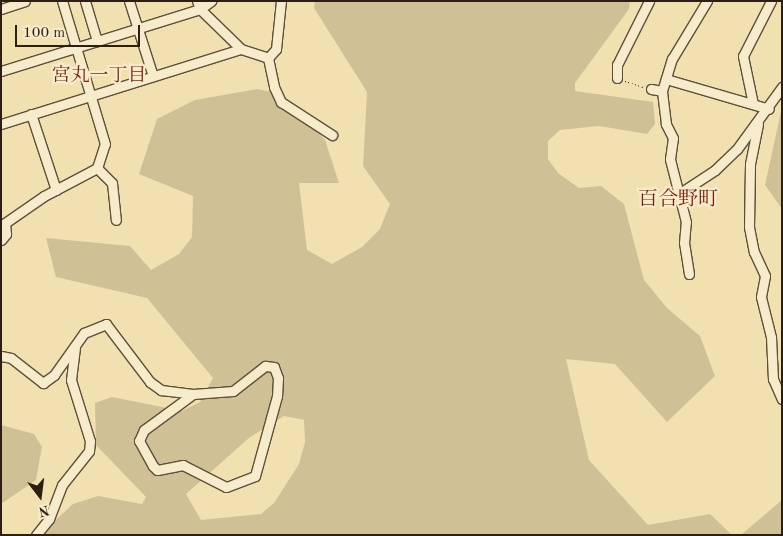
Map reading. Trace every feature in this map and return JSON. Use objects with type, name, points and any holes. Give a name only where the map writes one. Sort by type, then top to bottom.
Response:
[{"type":"street","points":[[1,9],[25,1]]},
{"type":"street","points":[[1,240],[6,234],[5,223],[56,190],[97,168],[105,144],[62,1]]},
{"type":"street","points":[[85,1],[97,41]]},
{"type":"street","points":[[129,1],[153,76]]},
{"type":"street","points":[[1,71],[138,28],[211,1]]},
{"type":"street","points":[[268,58],[276,50],[281,1]]},
{"type":"street","points":[[617,78],[617,65],[650,1]]},
{"type":"street","points":[[689,274],[684,243],[686,222],[670,159],[673,138],[666,124],[662,91],[672,59],[707,1]]},
{"type":"street","points":[[753,104],[743,56],[771,1]]},
{"type":"street","points":[[198,5],[241,49],[268,58]]},
{"type":"street","points":[[1,124],[241,49]]},
{"type":"street","points":[[268,58],[274,87],[281,102],[332,135]]},
{"type":"street","points":[[666,79],[769,109]]},
{"type":"street","points":[[680,194],[715,170],[758,124],[782,87]]},
{"type":"street","points":[[651,90],[662,91]]},
{"type":"street","points":[[31,114],[56,190]]},
{"type":"street","points":[[758,124],[750,164],[749,227],[754,252],[765,276],[762,297],[771,337],[773,379],[782,399]]},
{"type":"street","points":[[97,168],[112,183],[116,220]]},
{"type":"street","points":[[1,356],[12,358],[43,383],[54,375],[84,333],[106,324],[150,382],[161,390],[182,390],[193,394],[233,391],[265,366],[274,367],[278,378],[277,396],[255,476],[226,487],[183,465],[157,470],[153,466],[139,441],[144,430],[193,394]]},
{"type":"street","points":[[36,535],[49,519],[62,485],[89,451],[90,441],[71,380],[75,346]]},
{"type":"path","points":[[617,78],[651,90]]},
{"type":"shaded area","points":[[315,1],[630,1],[629,9],[575,83],[575,91],[653,102],[655,124],[647,134],[599,126],[560,130],[548,141],[548,159],[558,173],[579,188],[601,186],[624,204],[644,280],[667,308],[700,336],[715,376],[667,422],[615,364],[566,359],[589,460],[648,525],[710,514],[732,535],[39,535],[73,504],[98,496],[142,504],[146,497],[96,445],[95,403],[112,397],[182,411],[200,402],[213,378],[147,298],[56,277],[46,238],[130,246],[151,270],[179,254],[192,237],[193,196],[139,174],[157,119],[195,100],[257,89],[282,94],[325,140],[339,183],[299,183],[307,250],[332,264],[362,247],[380,229],[390,204],[363,166],[367,92],[314,8]],"holes":[[[284,416],[304,420],[305,442],[299,464],[274,503],[261,514],[201,520],[186,494],[249,438]]]},
{"type":"shaded area","points":[[782,107],[782,209],[765,185]]},
{"type":"shaded area","points":[[1,425],[34,434],[42,447],[36,480],[1,504]]},
{"type":"shaded area","points":[[782,500],[782,535],[741,535]]},
{"type":"district","name":"宮丸一丁目","points":[[99,77]]},
{"type":"district","name":"百合野町","points":[[678,200]]}]
